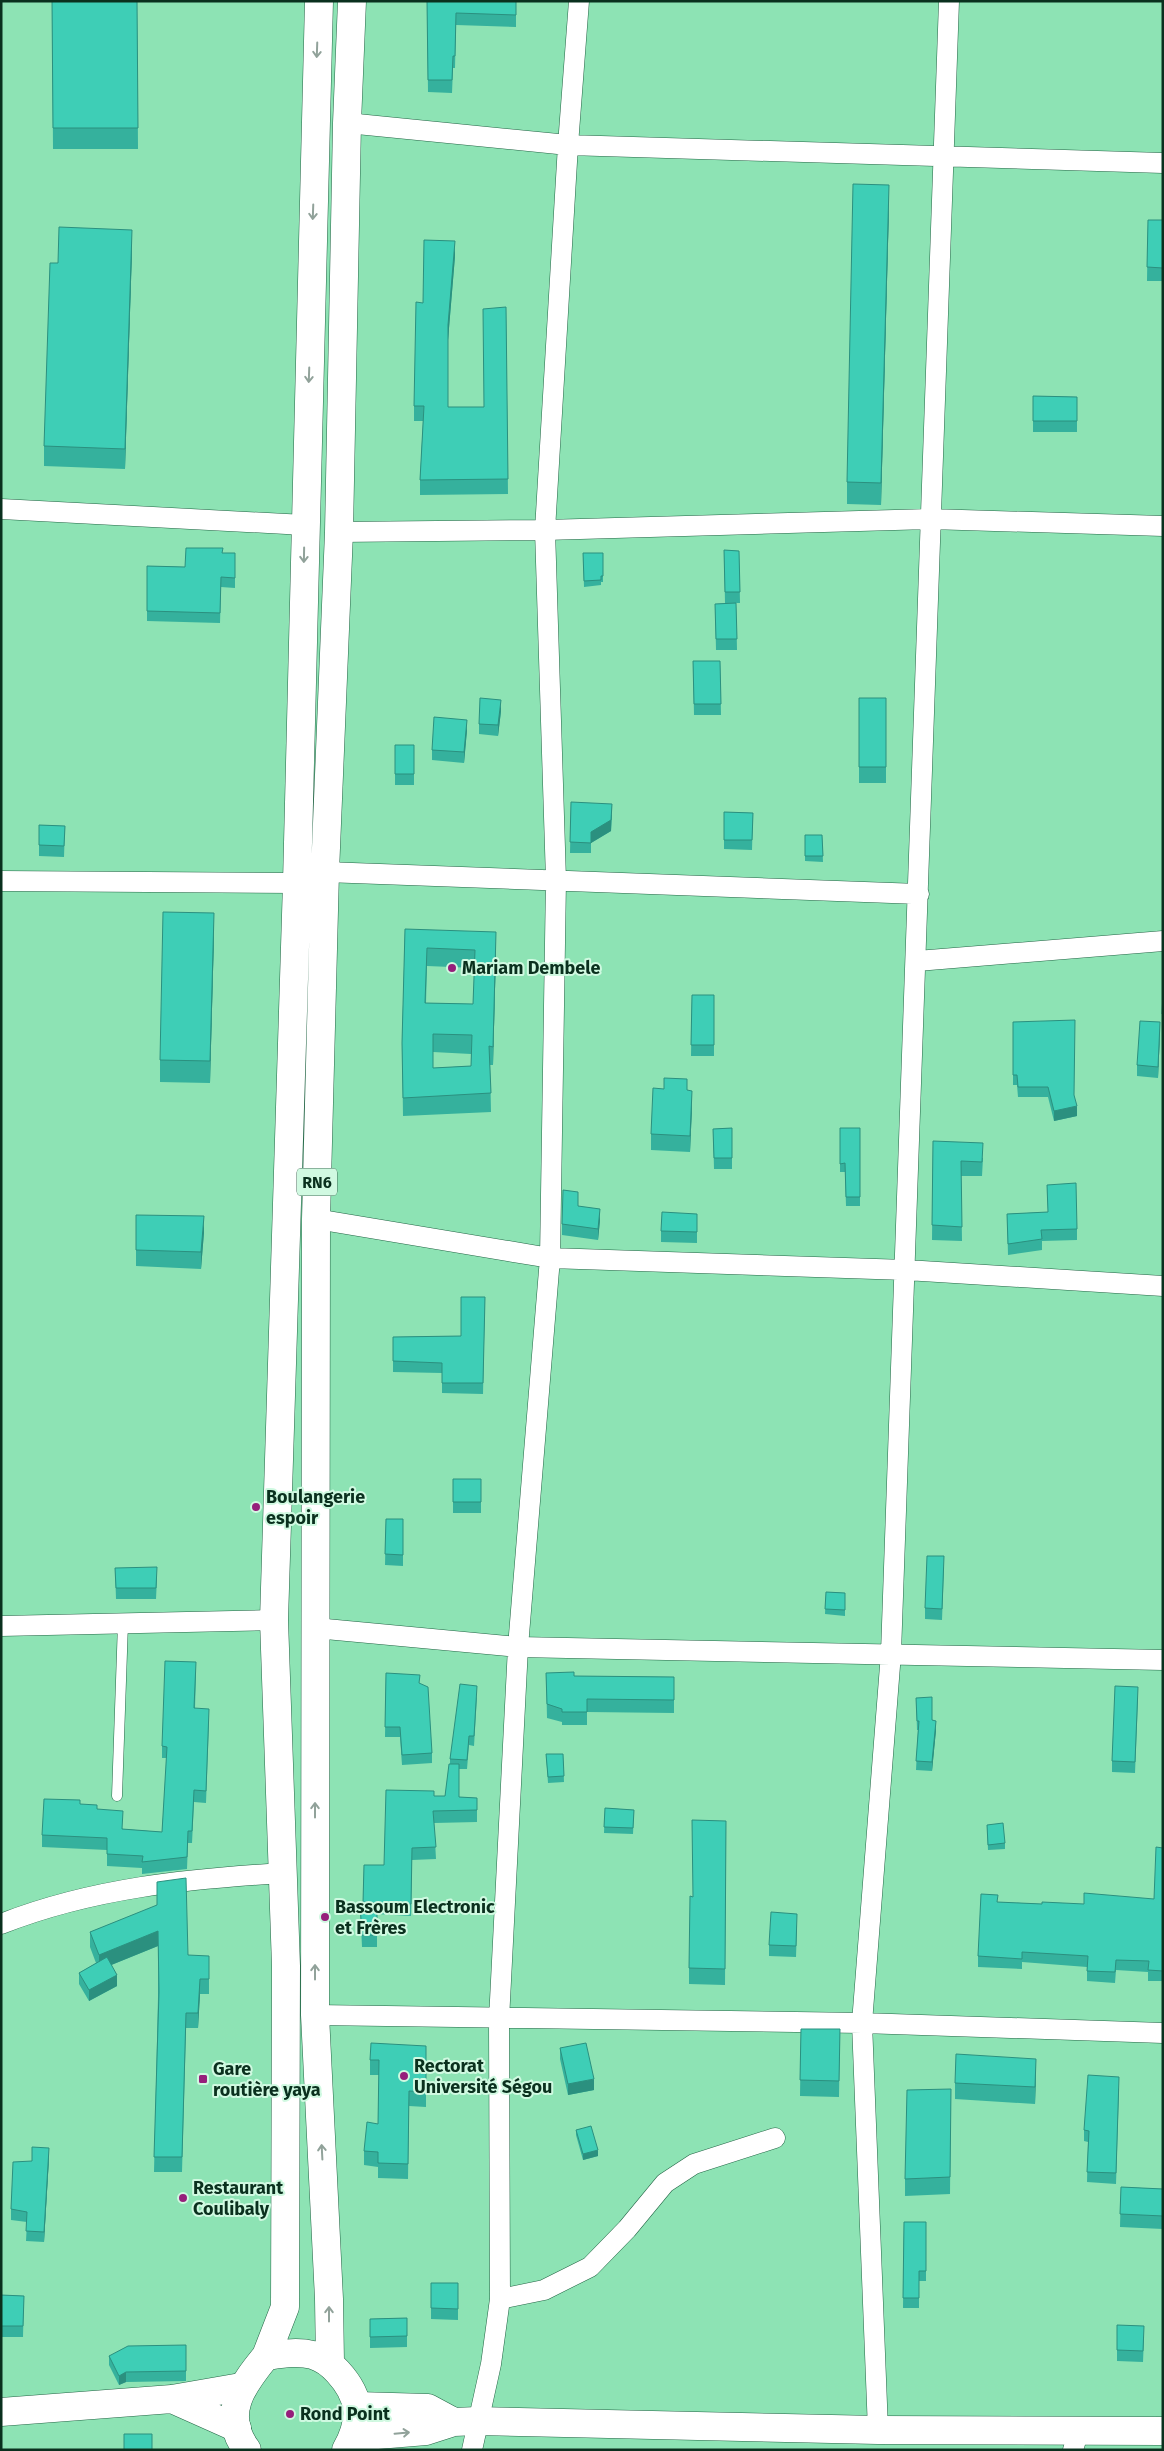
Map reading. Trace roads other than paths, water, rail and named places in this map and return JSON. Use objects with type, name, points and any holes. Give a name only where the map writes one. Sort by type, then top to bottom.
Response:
[{"type":"main road","name":"RN6","points":[[266,2356],[285,2307],[286,1966],[274,1620],[297,883],[319,1]]},
{"type":"main road","name":"RN6","points":[[330,2363],[329,2299],[316,2015],[316,1219],[325,872],[339,532],[347,123],[352,1]]},
{"type":"main road","points":[[242,2439],[235,2407],[241,2387],[266,2356],[303,2354],[313,2355],[330,2363],[350,2385],[357,2406],[357,2422],[350,2443],[426,2431],[465,2422],[878,2430],[1076,2440],[1163,2431]]},
{"type":"main road","points":[[1,2412],[172,2399],[241,2387]]},
{"type":"main road","points":[[172,2399],[242,2439]]},
{"type":"main road","points":[[357,2406],[428,2408],[465,2422]]},
{"type":"street","points":[[472,2450],[465,2422],[491,2364],[500,2299],[499,2020],[518,1647],[550,1258],[556,880],[545,530],[568,144],[579,1]]},
{"type":"street","points":[[878,2430],[862,2023],[891,1653],[917,961],[930,519],[949,1]]},
{"type":"street","points":[[347,123],[568,144],[1163,163]]},
{"type":"street","points":[[1,509],[305,525]]},
{"type":"street","points":[[339,532],[545,530],[930,519],[1163,526]]},
{"type":"street","points":[[1,881],[297,883],[325,872],[919,894]]},
{"type":"street","points":[[917,961],[1163,941]]},
{"type":"street","points":[[316,1219],[550,1258],[906,1270],[1163,1286]]},
{"type":"street","points":[[1,1626],[274,1620]]},
{"type":"street","points":[[315,1628],[518,1647],[891,1653],[1163,1660]]},
{"type":"street","points":[[1,1924],[42,1908],[135,1887],[204,1878],[283,1872]]},
{"type":"street","points":[[316,2015],[499,2020],[862,2023],[1163,2033]]},
{"type":"street","points":[[500,2299],[544,2290],[590,2268],[627,2229],[665,2182],[694,2164],[775,2138]]},
{"type":"lane","points":[[117,1796],[123,1624]]},
{"type":"place","name":"Mariam Dembele","points":[[452,968]]},
{"type":"place","name":"Boulangerie espoir","points":[[256,1507]]},
{"type":"place","name":"Bassoum Electronic et Frères","points":[[325,1917]]},
{"type":"place","name":"Rectorat Université Ségou","points":[[404,2076]]},
{"type":"place","name":"Gare routière yaya","points":[[203,2079]]},
{"type":"place","name":"Restaurant Coulibaly","points":[[183,2198]]},
{"type":"place","name":"Rond Point","points":[[290,2414]]}]
